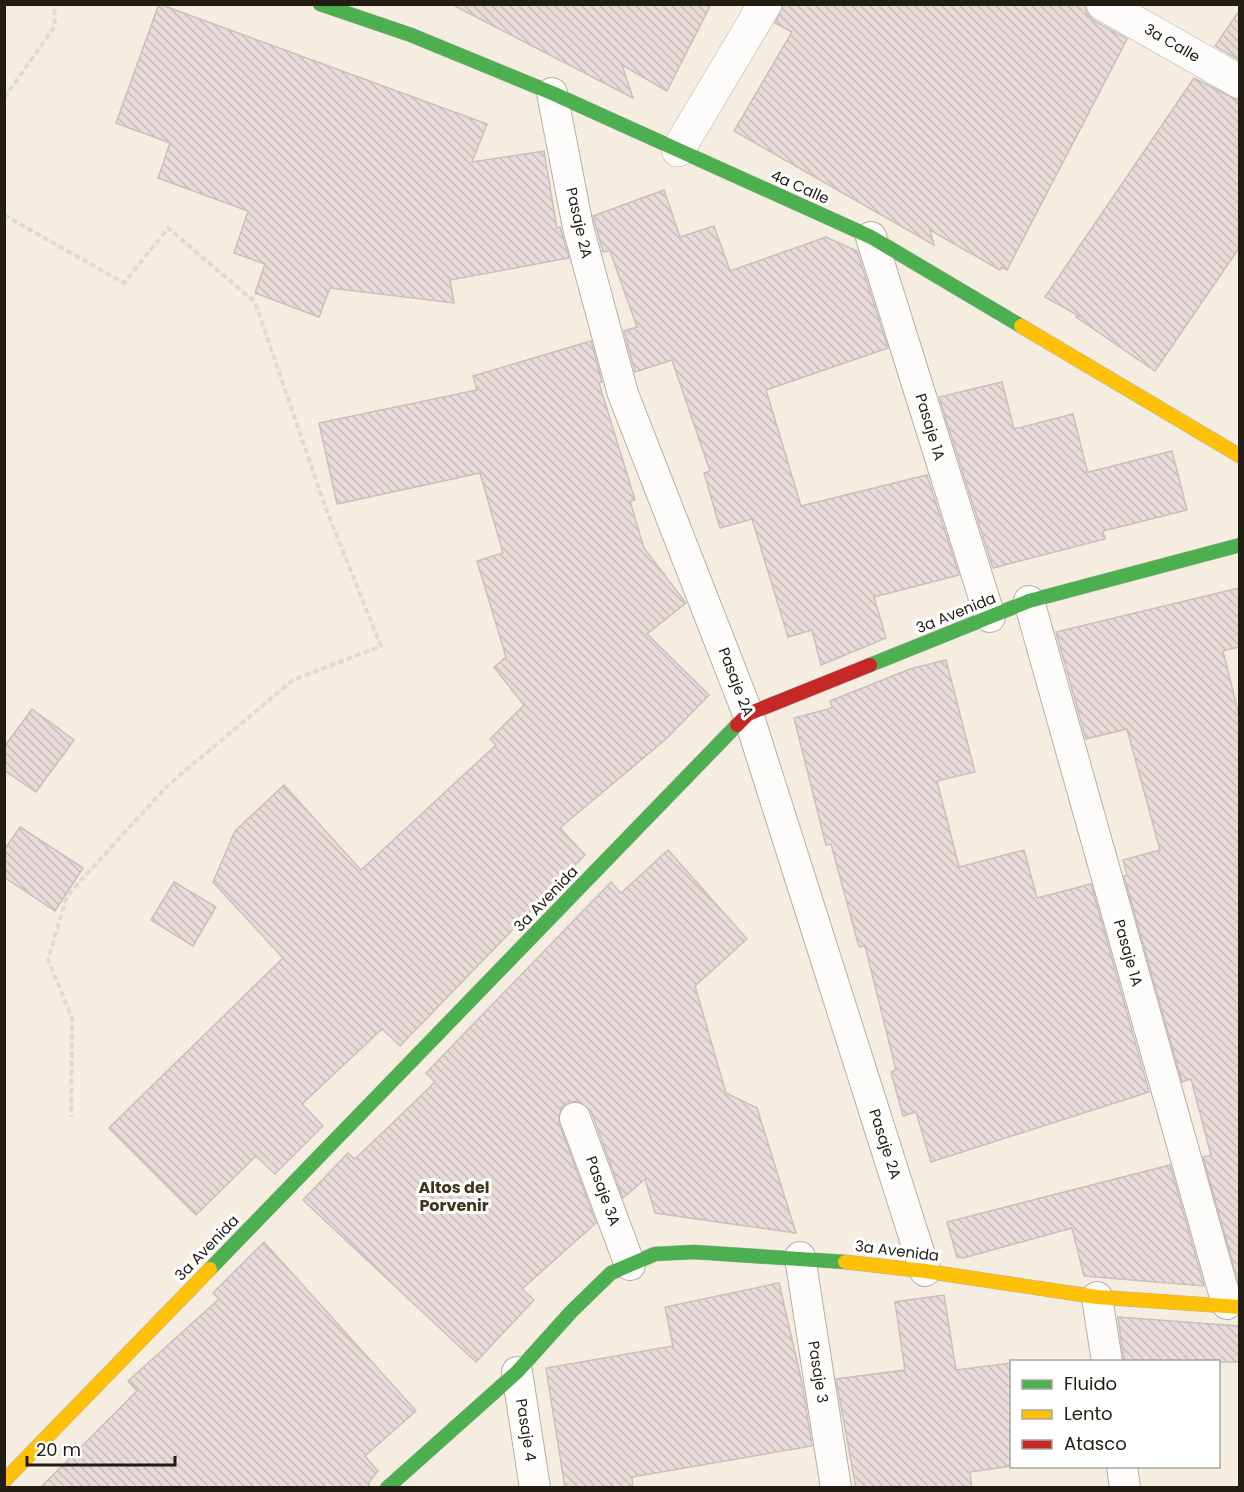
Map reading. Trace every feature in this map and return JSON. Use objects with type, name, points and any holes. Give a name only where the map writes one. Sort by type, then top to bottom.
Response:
[{"type":"street","name":"4a Calle","points":[[320,4],[411,35],[552,93],[871,237],[1109,376],[1239,456]]},
{"type":"street","points":[[678,150],[765,4]]},
{"type":"street","name":"3a Calle","points":[[1106,5],[1239,82]]},
{"type":"street","name":"3a Avenida","points":[[4,1481],[748,714],[1029,601],[1239,545]]},
{"type":"street","name":"3a Avenida","points":[[387,1488],[517,1372],[571,1312],[611,1273],[655,1254],[800,1257],[925,1271],[1097,1297],[1233,1305]]},
{"type":"lane","name":"Pasaje 2A","points":[[552,93],[578,228],[623,394],[748,714],[925,1271]]},
{"type":"lane","name":"Pasaje 1A","points":[[871,237],[990,617]]},
{"type":"lane","name":"Pasaje 1A","points":[[1029,601],[1233,1305]]},
{"type":"lane","name":"Pasaje 3A","points":[[575,1118],[630,1265]]},
{"type":"lane","name":"Pasaje 3","points":[[800,1257],[836,1488]]},
{"type":"lane","points":[[1097,1297],[1107,1360]]},
{"type":"lane","name":"Pasaje 4","points":[[517,1372],[535,1488]]},
{"type":"lane","points":[[1122,1468],[1125,1488]]},
{"type":"path","points":[[4,98],[55,26],[54,4]]},
{"type":"path","points":[[4,215],[124,283],[168,228],[255,302],[326,509],[381,646],[293,681],[167,786],[67,896],[48,959],[72,1018],[71,1117]]},
{"type":"building","points":[[159,4],[487,124],[472,162],[544,151],[557,228],[560,227],[569,258],[450,280],[454,303],[330,288],[319,317],[255,293],[265,264],[234,253],[248,211],[158,178],[170,143],[116,123]]},
{"type":"building","points":[[451,4],[711,4],[667,91],[622,65],[633,98]]},
{"type":"building","points":[[784,4],[1084,4],[1093,20],[1127,39],[1007,270],[1002,267],[1000,270],[930,230],[934,245],[734,131],[792,32],[775,23]]},
{"type":"building","points":[[1239,11],[1239,60],[1215,46]]},
{"type":"building","points":[[1194,78],[1239,101],[1239,248],[1155,371],[1076,317],[1079,316],[1045,297]]},
{"type":"building","points":[[664,190],[680,237],[714,226],[730,271],[826,237],[857,251],[888,348],[766,390],[801,506],[927,475],[959,575],[874,597],[886,638],[821,665],[812,630],[788,637],[752,519],[720,528],[704,473],[710,471],[672,360],[635,372],[624,331],[637,327],[610,251],[603,252],[593,216]]},
{"type":"building","points":[[591,341],[602,382],[599,383],[635,500],[630,501],[644,548],[686,603],[647,634],[709,695],[666,739],[560,828],[585,855],[400,1046],[382,1029],[302,1104],[323,1126],[275,1174],[256,1156],[196,1215],[109,1128],[283,958],[213,882],[235,831],[284,785],[361,870],[496,745],[490,739],[524,705],[494,667],[506,657],[477,561],[503,553],[480,473],[337,504],[319,423],[477,390],[473,376]]},
{"type":"building","points":[[1002,382],[1014,429],[1073,414],[1087,470],[1085,473],[1172,451],[1187,510],[1103,531],[1105,539],[993,568],[939,397]]},
{"type":"building","points":[[1239,588],[1239,647],[1223,651],[1239,715],[1239,1285],[1203,1157],[1211,1155],[1191,1079],[1182,1082],[1124,876],[1127,875],[1123,860],[1160,850],[1127,729],[1086,739],[1056,632]]},
{"type":"building","points":[[946,660],[975,772],[937,781],[959,867],[1024,850],[1037,898],[1091,884],[1149,1092],[931,1162],[916,1112],[903,1116],[891,1072],[896,1070],[865,946],[859,947],[831,844],[826,845],[794,718],[832,708],[830,701],[910,669]]},
{"type":"building","points":[[32,709],[74,740],[36,792],[4,770],[4,747]]},
{"type":"building","points":[[20,827],[83,868],[55,911],[4,877],[4,850]]},
{"type":"building","points":[[668,850],[747,939],[695,986],[726,1093],[757,1108],[796,1233],[655,1213],[645,1179],[623,1198],[591,1111],[578,1101],[568,1102],[561,1108],[559,1123],[596,1223],[522,1289],[534,1300],[476,1362],[303,1200],[348,1153],[355,1159],[435,1082],[426,1073],[611,882],[621,893]]},
{"type":"building","points":[[174,882],[216,907],[193,946],[151,920]]},
{"type":"building","points":[[1170,1165],[1204,1286],[1084,1276],[1072,1228],[963,1258],[957,1257],[947,1222]]},
{"type":"building","points":[[264,1242],[416,1411],[365,1456],[378,1471],[369,1482],[369,1488],[40,1488],[137,1391],[128,1381],[219,1299],[213,1293]]},
{"type":"building","points":[[779,1283],[802,1383],[812,1446],[632,1477],[633,1488],[565,1488],[546,1368],[673,1346],[665,1307]]},
{"type":"building","points":[[944,1295],[956,1370],[1010,1363],[1010,1466],[970,1472],[972,1488],[856,1488],[836,1379],[905,1370],[895,1302]]},
{"type":"building","points":[[1118,1317],[1239,1326],[1239,1362],[1124,1360]]},
{"type":"traffic: fast","points":[[320,4],[411,35],[552,93],[871,237],[1021,326]]},
{"type":"traffic: fast","points":[[870,665],[1029,601],[1240,545]]},
{"type":"traffic: fast","points":[[210,1269],[737,725]]},
{"type":"traffic: fast","points":[[387,1488],[517,1372],[571,1312],[611,1273],[655,1254],[694,1252],[845,1262]]},
{"type":"traffic: slow","points":[[1021,326],[1240,456]]},
{"type":"traffic: slow","points":[[845,1262],[925,1271],[1097,1297],[1240,1307]]},
{"type":"traffic: slow","points":[[4,1481],[210,1269]]},
{"type":"traffic: jam","points":[[737,725],[748,714],[870,665]]},
{"type":"district","name":"Altos del Porvenir","points":[[454,1196]]}]
